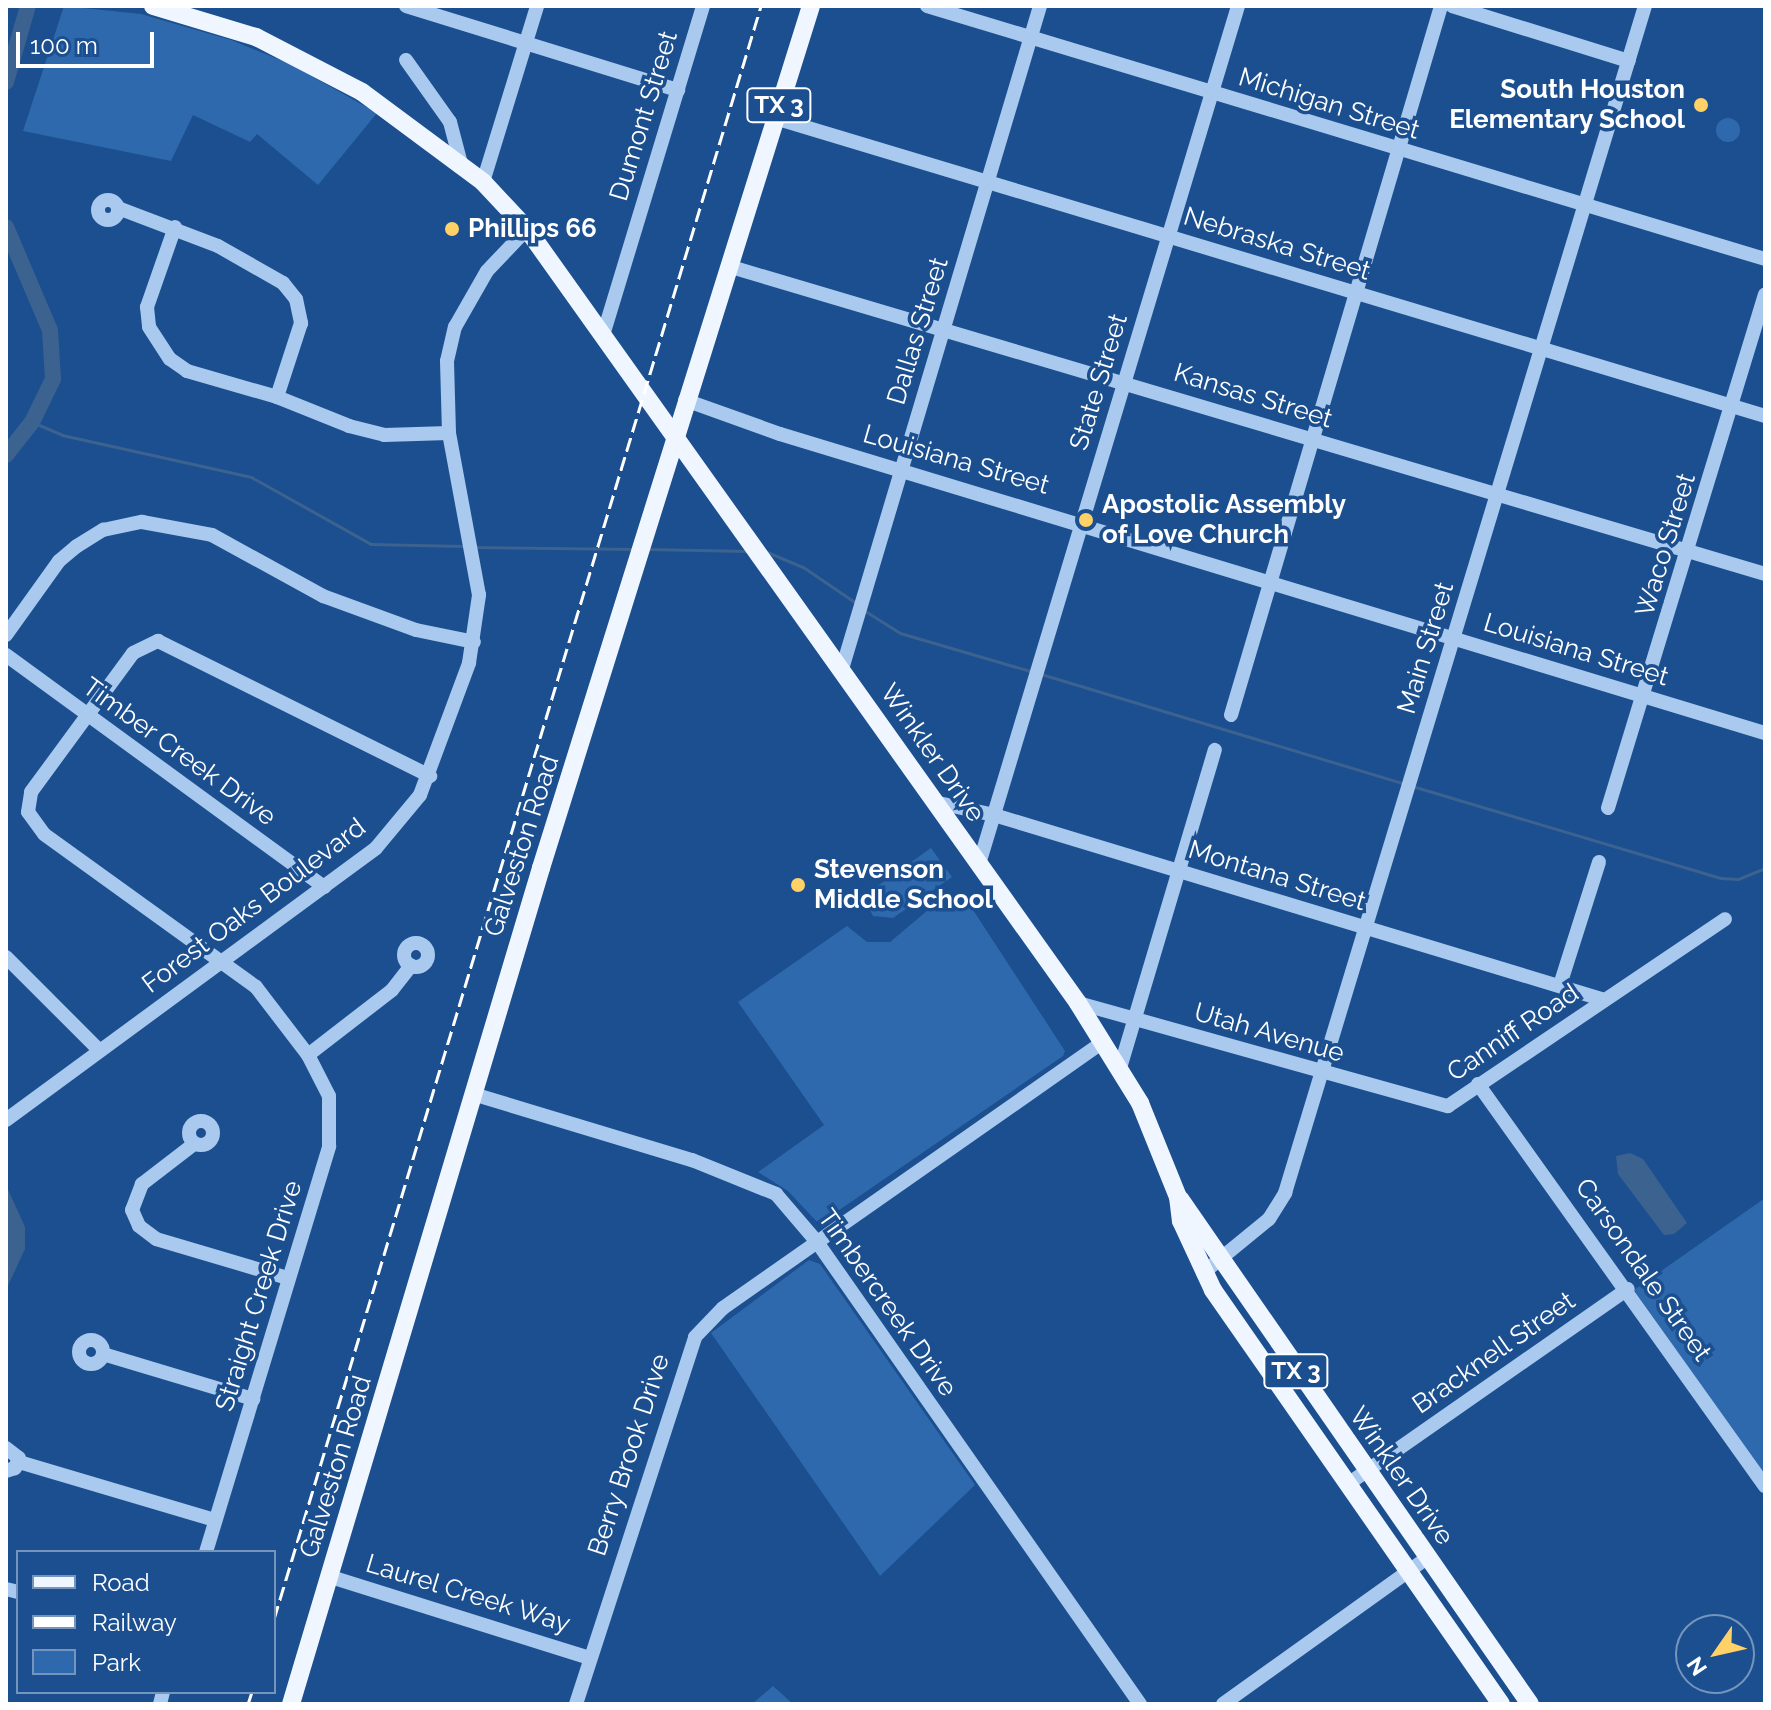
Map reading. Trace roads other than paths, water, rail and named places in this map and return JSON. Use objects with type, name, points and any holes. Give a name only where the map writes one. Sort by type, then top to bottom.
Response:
[{"type":"main road","name":"Winkler Drive","points":[[153,6],[256,37],[312,63],[362,92],[483,182],[527,229],[738,520],[1078,1003],[1120,1068],[1211,1267],[1348,1484],[1501,1704]]},
{"type":"main road","name":"Galveston Road","points":[[291,1704],[674,432],[811,6]]},
{"type":"main road","name":"Winkler Drive","points":[[1211,1267],[1366,1471],[1530,1704]]},
{"type":"main road","points":[[1473,1663],[1492,1649]]},
{"type":"street","points":[[406,6],[678,90]]},
{"type":"street","points":[[483,182],[537,6]]},
{"type":"street","name":"Dumont Street","points":[[604,332],[703,6]]},
{"type":"street","name":"Michigan Street","points":[[927,6],[1765,259]]},
{"type":"street","name":"Dallas Street","points":[[842,669],[1040,6]]},
{"type":"street","name":"State Street","points":[[979,864],[1238,6]]},
{"type":"street","points":[[1231,715],[1268,580],[1441,6]]},
{"type":"street","points":[[1452,6],[1629,61]]},
{"type":"street","name":"Main Street","points":[[1211,1267],[1277,1208],[1325,1076],[1366,929],[1645,6]]},
{"type":"street","points":[[406,60],[450,122],[461,164]]},
{"type":"street","name":"Nebraska Street","points":[[775,118],[1765,416]]},
{"type":"street","points":[[118,208],[175,227],[283,283],[296,299],[299,335],[277,397]]},
{"type":"street","points":[[175,227],[147,307],[159,347],[187,371],[277,397],[384,435],[449,433]]},
{"type":"street","name":"Forest Oaks Boulevard","points":[[6,1120],[324,887],[394,830],[430,776],[474,642],[477,566],[449,433],[445,396],[455,327],[487,271],[527,229]]},
{"type":"street","name":"Kansas Street","points":[[728,266],[1765,574]]},
{"type":"street","name":"Waco Street","points":[[1608,808],[1646,696],[1765,294]]},
{"type":"street","name":"Louisiana Street","points":[[685,400],[793,438],[902,467],[1765,733]]},
{"type":"street","points":[[6,635],[59,561],[103,530],[142,522],[212,535],[323,596],[416,630],[474,642]]},
{"type":"street","name":"Straight Creek Drive","points":[[207,1550],[331,1130],[329,1096],[308,1055],[256,987],[44,834],[28,812],[31,792],[133,653],[158,641],[430,776]]},
{"type":"street","name":"Timber Creek Drive","points":[[6,655],[324,887]]},
{"type":"street","points":[[1120,1068],[1215,750]]},
{"type":"street","name":"Montana Street","points":[[934,802],[994,815],[1605,1000]]},
{"type":"street","points":[[1560,985],[1599,862]]},
{"type":"street","name":"Canniff Road","points":[[1448,1106],[1725,919]]},
{"type":"street","points":[[6,957],[59,1004],[99,1050]]},
{"type":"street","points":[[308,1055],[392,990],[411,966]]},
{"type":"street","name":"Utah Avenue","points":[[1078,1003],[1325,1076],[1448,1106]]},
{"type":"street","name":"Berry Brook Drive","points":[[576,1704],[686,1353],[723,1308],[1103,1042]]},
{"type":"street","name":"Carsondale Street","points":[[1478,1084],[1628,1289],[1765,1486]]},
{"type":"street","name":"Timbercreek Drive","points":[[473,1094],[753,1182],[782,1200],[817,1242],[1140,1704]]},
{"type":"street","points":[[194,1144],[136,1194],[132,1210],[139,1226],[156,1239],[288,1278]]},
{"type":"street","name":"Bracknell Street","points":[[1348,1484],[1628,1289]]},
{"type":"street","points":[[103,1354],[253,1399]]},
{"type":"street","points":[[6,1448],[16,1451],[12,1466],[215,1520]]},
{"type":"street","points":[[1223,1704],[1427,1558]]},
{"type":"street","name":"Laurel Creek Way","points":[[331,1577],[590,1658]]},
{"type":"waterway","points":[[6,82],[28,6]]},
{"type":"waterway","points":[[6,227],[50,330],[53,379],[32,422],[6,455]]},
{"type":"waterway","points":[[32,422],[62,435],[251,477],[371,544],[463,546]]},
{"type":"waterway","points":[[475,547],[635,549]]},
{"type":"waterway","points":[[647,549],[747,551]]},
{"type":"waterway","points":[[767,552],[803,567],[856,603]]},
{"type":"waterway","points":[[865,611],[900,633],[1033,672]]},
{"type":"waterway","points":[[1041,674],[1405,784]]},
{"type":"waterway","points":[[1412,786],[1720,878],[1738,879],[1765,868]]},
{"type":"railway","points":[[276,1612],[761,6]]},
{"type":"railway","points":[[248,1704],[251,1694]]},
{"type":"place","name":"South Houston Elementary School","points":[[1701,105]]},
{"type":"place","name":"Phillips 66","points":[[452,229]]},
{"type":"place","name":"Apostolic Assembly of Love Church","points":[[1086,520]]},
{"type":"place","name":"Stevenson Middle School","points":[[798,885]]}]
